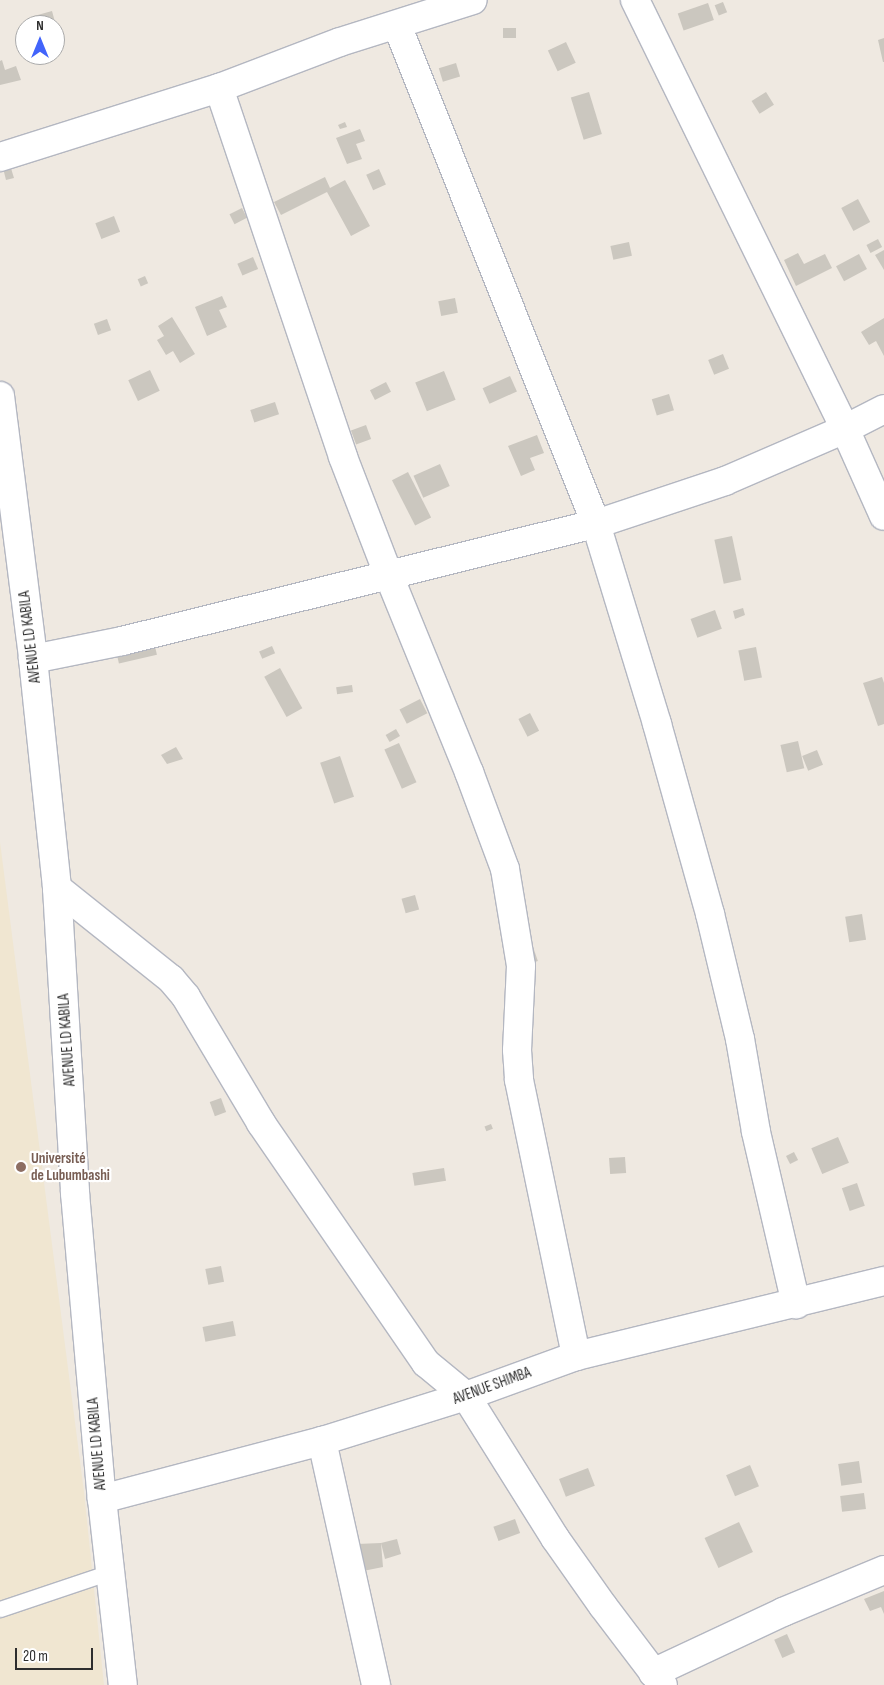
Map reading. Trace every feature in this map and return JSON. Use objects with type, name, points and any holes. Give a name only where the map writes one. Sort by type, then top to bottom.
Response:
[{"type":"street","points":[[0,156],[219,88],[340,42],[473,0]]},
{"type":"street","points":[[635,0],[845,429],[884,516]]},
{"type":"street","points":[[397,24],[596,524],[657,724],[710,914],[740,1039],[756,1132],[796,1304]]},
{"type":"street","points":[[219,88],[343,457],[469,772],[505,870],[521,966],[517,1050],[519,1080],[576,1356]]},
{"type":"street","name":"AVENUE LD KABILA","points":[[0,396],[33,659],[57,888],[75,1192],[102,1499],[123,1685]]},
{"type":"street","points":[[33,659],[122,641],[596,524],[725,481],[845,429],[884,409]]},
{"type":"street","points":[[57,888],[176,985],[198,1017],[261,1123],[426,1363],[466,1396],[555,1538],[658,1679],[783,1612],[884,1570]]},
{"type":"street","name":"AVENUE SHIMBA","points":[[102,1499],[322,1441],[466,1396],[576,1356],[796,1304],[884,1281]]},
{"type":"street","points":[[322,1441],[376,1685]]},
{"type":"lane","points":[[0,1609],[110,1572]]},
{"type":"shaded area","name":"Université de Lubumbashi","points":[[0,842],[84,1492],[104,1685],[0,1685]]},
{"type":"building","points":[[723,2],[727,12],[719,16],[715,5]]},
{"type":"building","points":[[708,3],[714,20],[684,30],[678,13]]},
{"type":"building","points":[[52,11],[53,15],[38,15]]},
{"type":"building","points":[[503,28],[516,28],[516,38],[503,38]]},
{"type":"building","points":[[884,38],[884,62],[883,62],[878,40]]},
{"type":"building","points":[[566,42],[576,63],[558,71],[548,50]]},
{"type":"building","points":[[2,60],[5,70],[16,66],[21,80],[0,85],[0,61]]},
{"type":"building","points":[[456,63],[460,76],[443,82],[439,68]]},
{"type":"building","points":[[589,92],[602,134],[584,140],[571,98]]},
{"type":"building","points":[[766,92],[774,105],[760,114],[752,101]]},
{"type":"building","points":[[345,122],[347,127],[340,129],[338,125]]},
{"type":"building","points":[[360,129],[365,141],[356,144],[362,159],[347,164],[336,138]]},
{"type":"building","points":[[10,165],[14,178],[6,180],[3,168]]},
{"type":"building","points":[[379,169],[386,185],[373,190],[366,175]]},
{"type":"building","points":[[325,177],[330,188],[345,180],[370,226],[351,236],[327,192],[281,215],[274,202]]},
{"type":"building","points":[[858,199],[870,222],[853,231],[841,208]]},
{"type":"building","points":[[242,208],[247,218],[235,224],[230,214]]},
{"type":"building","points":[[114,216],[120,232],[101,239],[95,223]]},
{"type":"building","points":[[878,239],[882,247],[871,253],[866,245]]},
{"type":"building","points":[[629,242],[632,256],[613,260],[610,246]]},
{"type":"building","points":[[884,250],[884,270],[875,255]]},
{"type":"building","points":[[798,253],[804,264],[825,254],[832,268],[796,286],[784,260]]},
{"type":"building","points":[[859,254],[867,269],[844,281],[836,266]]},
{"type":"building","points":[[253,257],[258,269],[242,276],[237,264]]},
{"type":"building","points":[[145,276],[148,283],[141,286],[138,279]]},
{"type":"building","points":[[222,296],[227,307],[219,310],[227,327],[207,336],[195,307]]},
{"type":"building","points":[[455,298],[458,313],[441,316],[438,301]]},
{"type":"building","points":[[172,317],[195,354],[180,363],[173,351],[166,355],[157,340],[164,336],[158,326]]},
{"type":"building","points":[[884,318],[884,356],[876,341],[869,345],[861,332]]},
{"type":"building","points":[[107,319],[111,330],[98,335],[94,324]]},
{"type":"building","points":[[723,354],[729,369],[714,375],[708,360]]},
{"type":"building","points":[[150,370],[160,391],[138,401],[128,380]]},
{"type":"building","points":[[444,371],[456,400],[427,411],[415,383]]},
{"type":"building","points":[[510,376],[517,392],[490,404],[483,388]]},
{"type":"building","points":[[386,382],[391,392],[375,400],[370,390]]},
{"type":"building","points":[[669,394],[674,410],[657,416],[652,399]]},
{"type":"building","points":[[275,402],[279,414],[254,422],[250,410]]},
{"type":"building","points":[[366,425],[371,439],[356,445],[351,430]]},
{"type":"building","points":[[537,435],[544,453],[530,458],[535,470],[521,476],[508,446]]},
{"type":"building","points":[[440,464],[450,486],[423,498],[414,476]]},
{"type":"building","points":[[408,472],[431,517],[415,526],[392,480]]},
{"type":"building","points":[[732,536],[741,580],[724,584],[714,540]]},
{"type":"building","points":[[743,608],[745,615],[735,619],[733,611]]},
{"type":"building","points":[[715,610],[722,629],[697,638],[691,619]]},
{"type":"building","points":[[154,642],[157,655],[119,663],[116,651]]},
{"type":"building","points":[[272,646],[275,653],[262,659],[259,651]]},
{"type":"building","points":[[756,647],[762,677],[744,681],[738,650]]},
{"type":"building","points":[[280,668],[302,708],[287,717],[264,677]]},
{"type":"building","points":[[882,677],[884,683],[884,724],[878,726],[863,683]]},
{"type":"building","points":[[352,685],[353,692],[337,694],[336,687]]},
{"type":"building","points":[[420,699],[427,713],[407,724],[400,709]]},
{"type":"building","points":[[530,713],[539,731],[527,737],[518,719]]},
{"type":"building","points":[[396,729],[400,736],[390,742],[386,735]]},
{"type":"building","points":[[798,741],[804,768],[787,772],[780,745]]},
{"type":"building","points":[[399,743],[416,782],[402,789],[384,750]]},
{"type":"building","points":[[176,747],[183,759],[167,764],[161,755]]},
{"type":"building","points":[[817,750],[823,765],[808,771],[802,756]]},
{"type":"building","points":[[340,756],[354,797],[334,803],[320,763]]},
{"type":"building","points":[[415,895],[419,909],[406,913],[402,899]]},
{"type":"building","points":[[862,914],[866,940],[849,942],[845,917]]},
{"type":"building","points":[[532,944],[538,961],[527,965],[522,948]]},
{"type":"building","points":[[221,1098],[226,1112],[215,1116],[210,1102]]},
{"type":"building","points":[[491,1124],[493,1129],[486,1131],[485,1127]]},
{"type":"building","points":[[838,1137],[849,1163],[822,1174],[811,1148]]},
{"type":"building","points":[[794,1152],[798,1160],[790,1164],[786,1156]]},
{"type":"building","points":[[625,1157],[626,1173],[610,1174],[609,1158]]},
{"type":"building","points":[[444,1168],[446,1181],[414,1186],[412,1173]]},
{"type":"building","points":[[857,1183],[865,1206],[850,1211],[842,1188]]},
{"type":"building","points":[[221,1266],[224,1282],[208,1285],[205,1269]]},
{"type":"building","points":[[233,1321],[236,1336],[205,1342],[203,1327]]},
{"type":"building","points":[[859,1461],[862,1483],[841,1486],[838,1464]]},
{"type":"building","points":[[750,1465],[759,1486],[735,1496],[726,1475]]},
{"type":"building","points":[[588,1468],[595,1486],[566,1497],[559,1479]]},
{"type":"building","points":[[864,1493],[866,1509],[842,1512],[840,1496]]},
{"type":"building","points":[[515,1519],[520,1533],[499,1541],[493,1527]]},
{"type":"building","points":[[739,1522],[753,1552],[719,1568],[705,1538]]},
{"type":"building","points":[[397,1539],[401,1554],[385,1559],[381,1543]]},
{"type":"building","points":[[381,1543],[383,1567],[363,1571],[357,1544]]},
{"type":"building","points":[[884,1591],[884,1614],[881,1607],[870,1611],[864,1599]]},
{"type":"building","points":[[787,1634],[795,1652],[782,1658],[774,1640]]},
{"type":"place","name":"Université de Lubumbashi","points":[[21,1167]]}]
